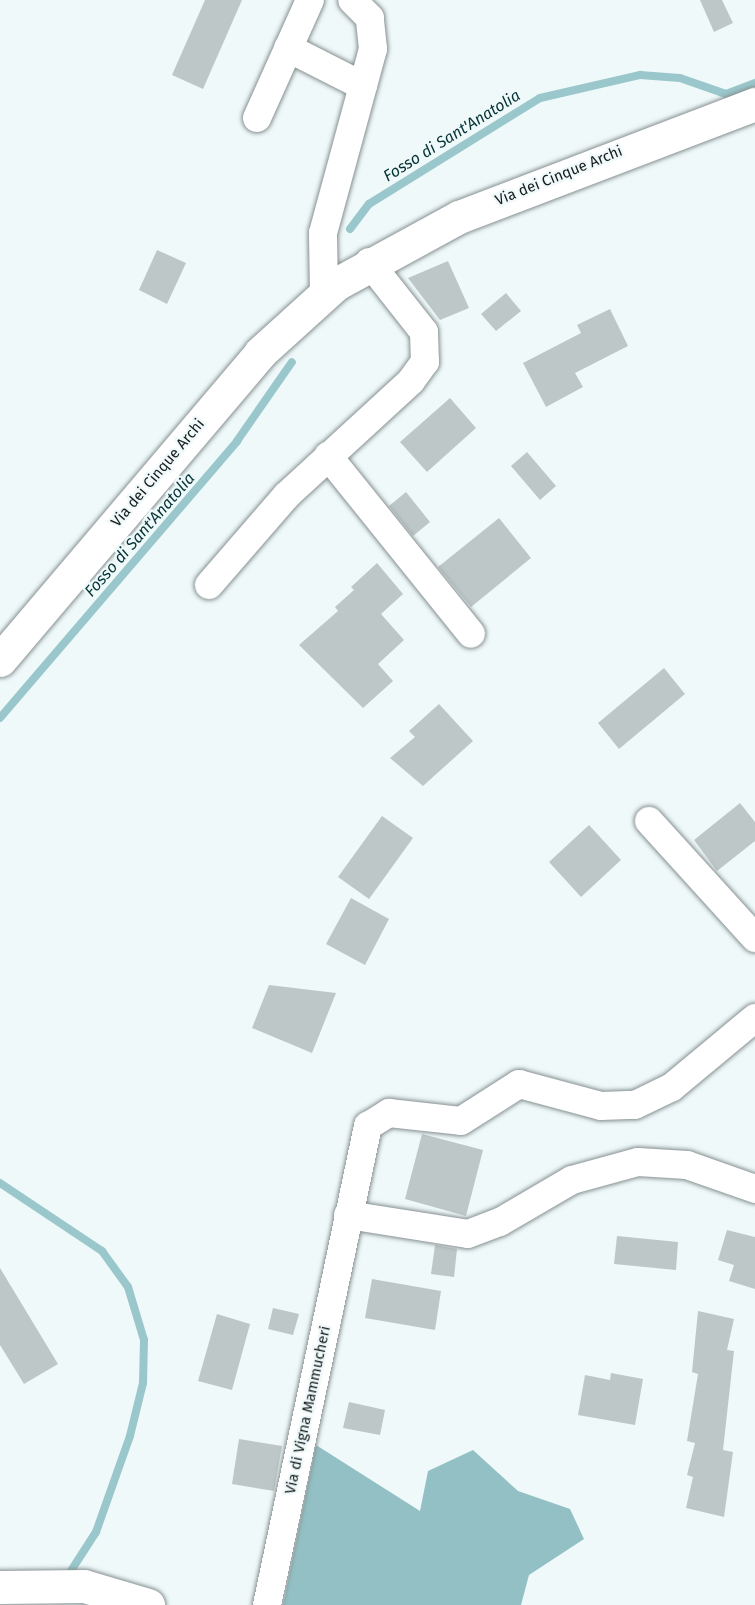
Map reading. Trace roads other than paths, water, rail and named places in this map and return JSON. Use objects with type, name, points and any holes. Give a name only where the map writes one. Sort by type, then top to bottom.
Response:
[{"type":"main road","name":"Via dei Cinque Archi","points":[[0,660],[260,353],[324,293],[369,262],[546,180],[755,104]]},
{"type":"main road","points":[[6,1586],[107,1590],[148,1605]]},
{"type":"street","points":[[257,118],[310,0]]},
{"type":"street","points":[[324,293],[323,233],[363,86],[373,34],[366,12],[352,0]]},
{"type":"street","points":[[288,48],[363,86]]},
{"type":"street","points":[[209,585],[328,456],[411,381],[427,355],[417,322],[369,262]]},
{"type":"street","points":[[328,456],[471,634]]},
{"type":"street","points":[[649,820],[755,938]]},
{"type":"street","name":"Via di Vigna Mammucheri","points":[[267,1605],[363,1134],[381,1115],[461,1121],[519,1084],[601,1106],[635,1106],[672,1087],[755,1018]]},
{"type":"street","points":[[348,1215],[468,1234],[500,1222],[572,1180],[638,1161],[687,1165],[755,1189]]},
{"type":"waterway","name":"Fosso di Sant'Anatolia","points":[[350,229],[369,204],[540,98],[640,75],[680,78],[726,94],[755,83]]},
{"type":"waterway","name":"Fosso di Sant'Anatolia","points":[[0,718],[237,441],[292,362]]},
{"type":"waterway","name":"Fosso di Sant'Anatolia","points":[[0,1183],[102,1251],[128,1287],[144,1340],[143,1383],[130,1436],[96,1532],[67,1577]]}]
